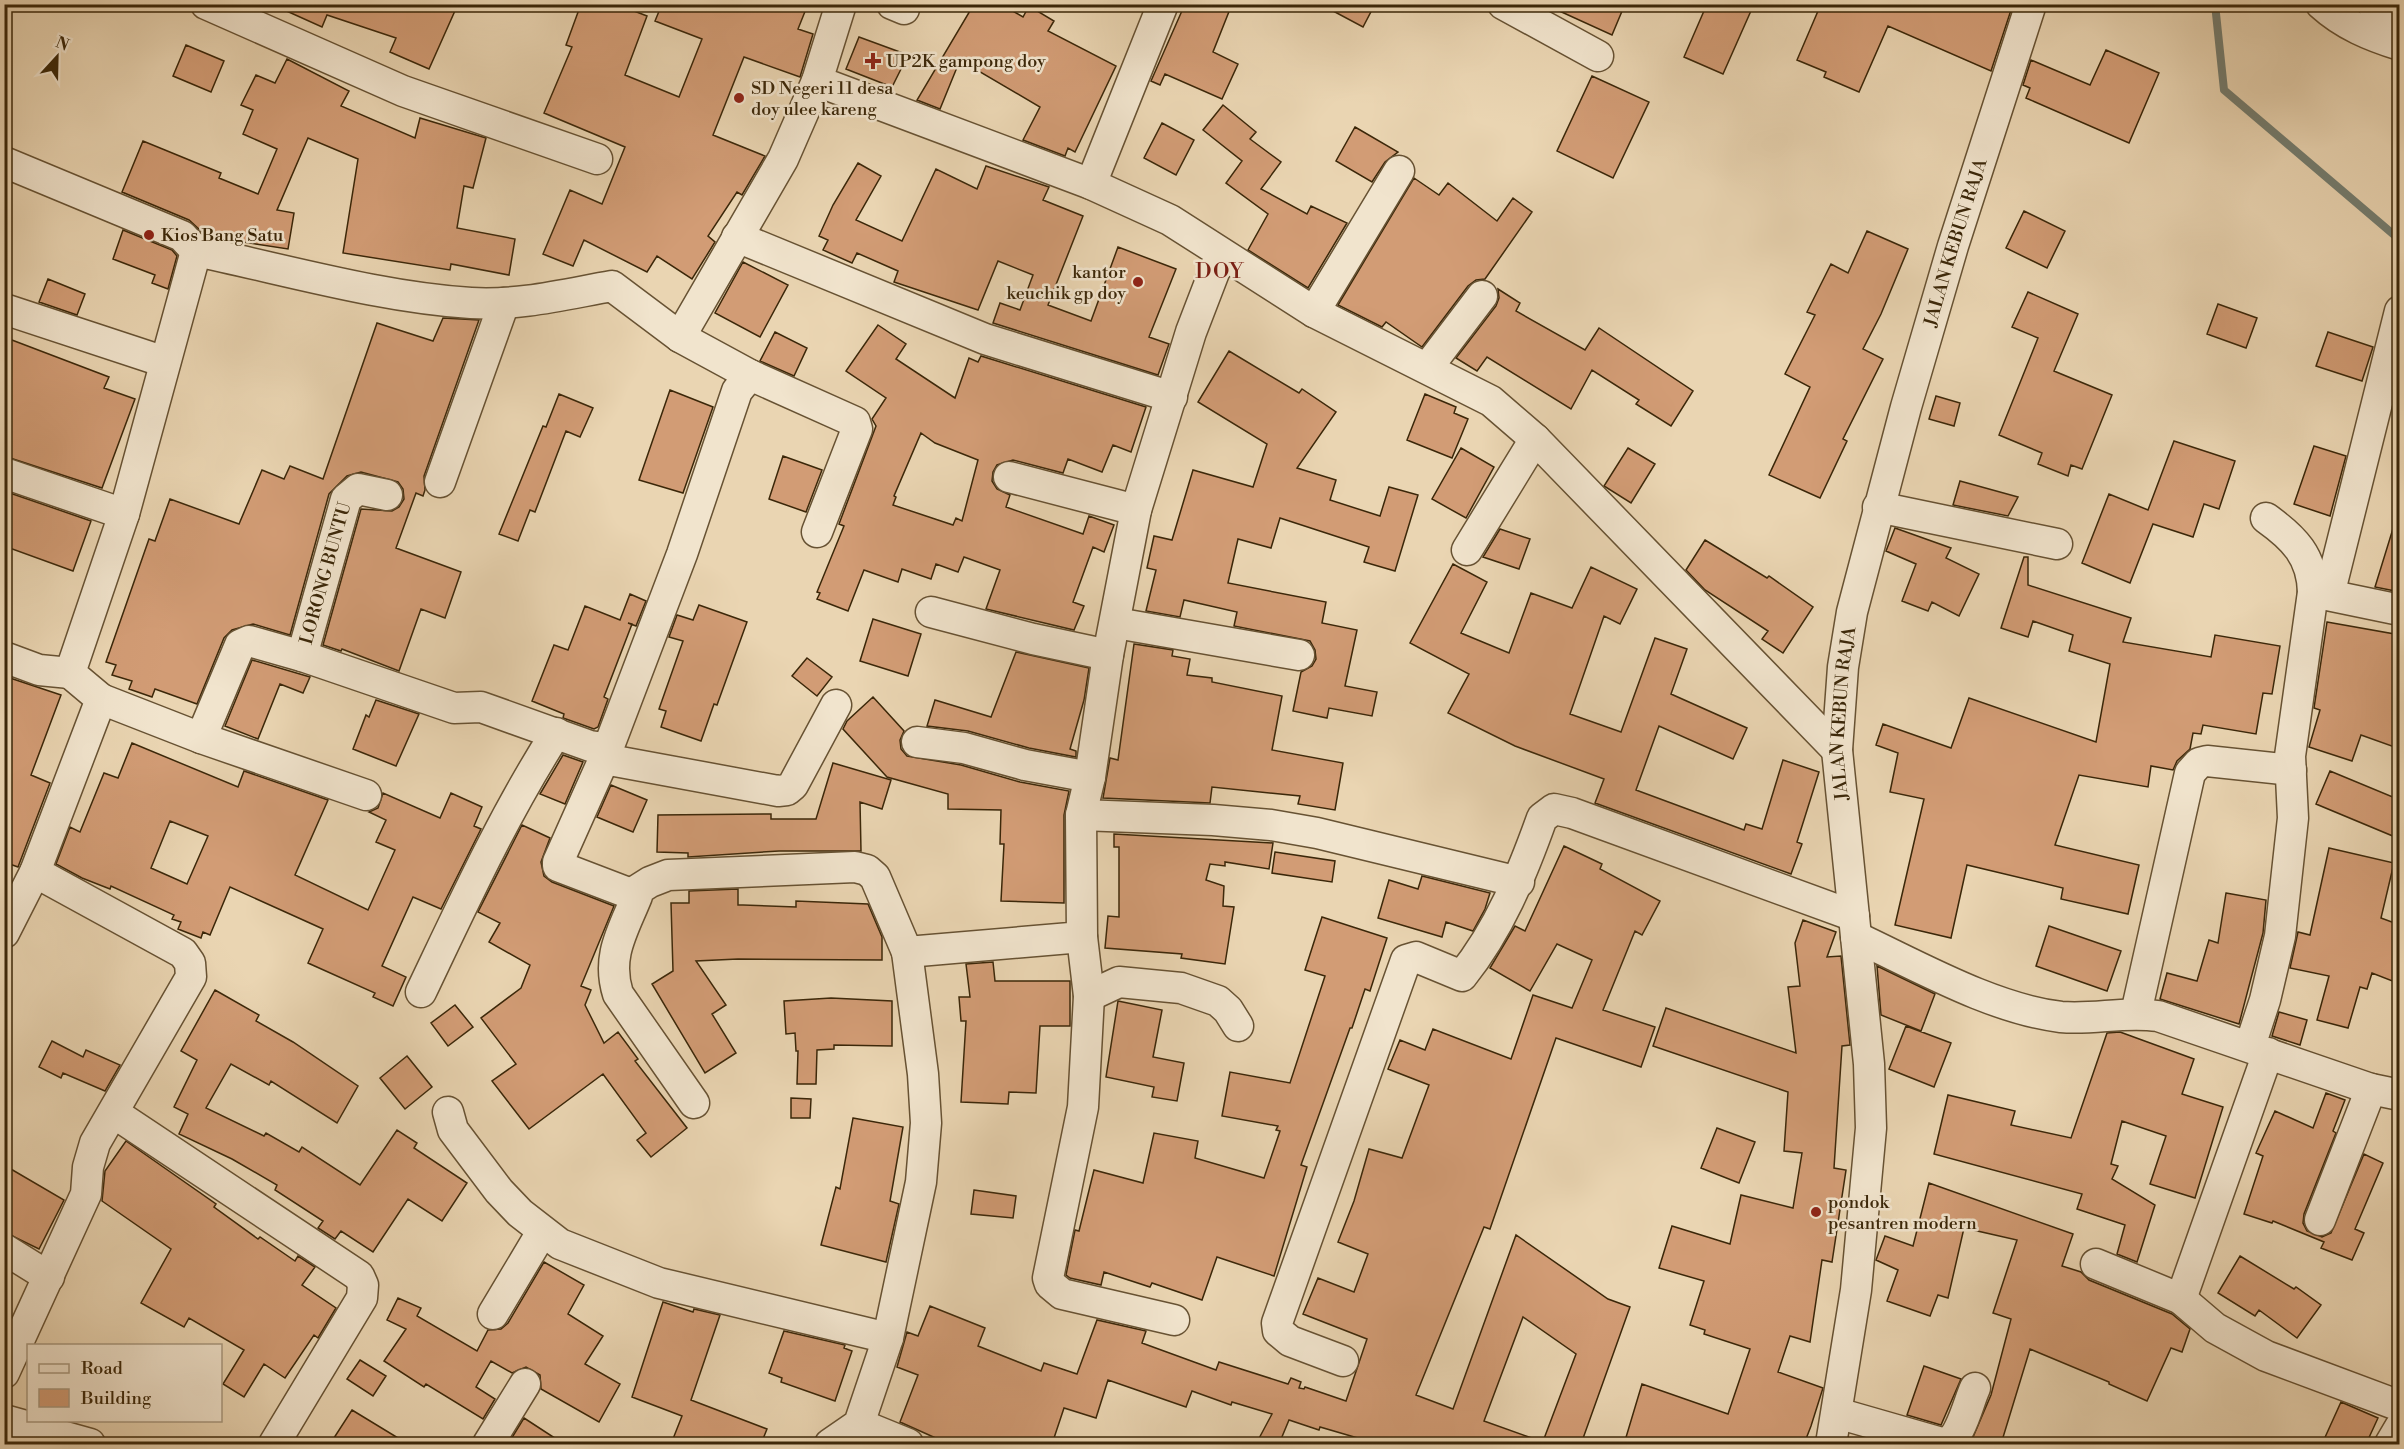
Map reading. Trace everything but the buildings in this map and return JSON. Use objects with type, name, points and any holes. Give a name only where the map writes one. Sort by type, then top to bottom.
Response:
[{"type":"street","points":[[206,4],[253,13],[403,91],[597,159]]},
{"type":"street","points":[[680,337],[783,159],[817,81],[841,4]]},
{"type":"street","points":[[1090,184],[1163,4]]},
{"type":"street","points":[[1503,4],[1598,56]]},
{"type":"street","name":"JALAN KEBUN RAJA","points":[[1831,1444],[1856,1290],[1871,1128],[1869,1064],[1838,750],[1843,667],[1852,612],[1878,507],[1953,246],[2031,4]]},
{"type":"street","points":[[2321,4],[2343,22],[2375,38],[2400,45]]},
{"type":"street","points":[[2372,4],[2400,19]]},
{"type":"street","points":[[817,81],[1090,184],[1170,220],[1314,312],[1491,400],[1535,439],[1838,750]]},
{"type":"street","points":[[4,162],[182,236],[196,251],[375,289],[471,303],[504,303],[612,286],[680,337],[750,375],[855,422],[857,429],[817,532]]},
{"type":"street","points":[[1314,312],[1399,171]]},
{"type":"street","points":[[737,237],[985,339],[1172,397]]},
{"type":"street","points":[[70,673],[124,514],[196,251]]},
{"type":"street","points":[[1174,1320],[1062,1294],[1050,1284],[1048,1278],[1083,1107],[1089,996],[1082,937],[1081,815],[1090,777],[1108,655],[1136,510],[1191,332],[1221,254]]},
{"type":"street","points":[[1428,367],[1482,296]]},
{"type":"street","points":[[440,482],[504,303]]},
{"type":"street","points":[[4,309],[165,362]]},
{"type":"street","points":[[2181,1299],[2259,1049],[2265,1000],[2280,936],[2293,818],[2290,756],[2321,594],[2400,311]]},
{"type":"street","points":[[694,1103],[618,994],[614,982],[613,955],[637,896],[558,866],[561,853],[604,759],[708,484],[737,391],[750,375]]},
{"type":"street","points":[[1467,550],[1535,439]]},
{"type":"street","points":[[4,473],[124,514]]},
{"type":"street","points":[[1009,477],[1136,510]]},
{"type":"street","name":"LORONG BUNTU","points":[[302,656],[346,499],[357,489],[387,495]]},
{"type":"street","points":[[1878,507],[2057,544]]},
{"type":"street","points":[[2266,518],[2302,549],[2321,594]]},
{"type":"street","points":[[2321,594],[2400,610]]},
{"type":"street","points":[[931,612],[1033,639],[1108,655]]},
{"type":"street","points":[[1116,623],[1299,655]]},
{"type":"street","points":[[201,738],[242,643],[249,641],[302,656],[454,708],[481,707],[597,747],[604,759],[778,791],[787,790],[793,785],[836,705]]},
{"type":"street","points":[[4,657],[39,670],[70,673],[101,699],[201,738],[366,795]]},
{"type":"street","points":[[4,933],[35,872],[101,699]]},
{"type":"street","points":[[421,992],[514,800],[556,733]]},
{"type":"street","points":[[917,742],[964,748],[1025,765],[1090,777]]},
{"type":"street","points":[[2136,1013],[2190,773],[2199,763],[2206,761],[2291,770]]},
{"type":"street","points":[[1343,1361],[1290,1341],[1278,1331],[1277,1323],[1406,960],[1416,957],[1462,976],[1475,960],[1519,882],[1542,818],[1554,809],[1855,926],[1996,1000],[2061,1017],[2136,1013],[2173,1021],[2386,1092],[2320,1220]]},
{"type":"street","points":[[1081,815],[1214,820],[1271,825],[1360,842],[1519,882]]},
{"type":"street","points":[[631,894],[650,882],[668,876],[855,867],[867,870],[875,876],[907,952],[923,1074],[926,1123],[921,1182],[888,1338],[859,1424],[830,1444]]},
{"type":"street","points":[[4,1373],[86,1194],[92,1152],[190,977],[190,963],[183,953],[35,872]]},
{"type":"street","points":[[907,952],[1082,937]]},
{"type":"street","points":[[1089,996],[1119,982],[1181,988],[1218,1001],[1228,1010],[1238,1026]]},
{"type":"street","points":[[448,1112],[453,1130],[483,1171],[519,1213],[560,1244],[602,1263],[659,1283],[888,1338]]},
{"type":"street","points":[[114,1113],[359,1276],[363,1285],[362,1298],[274,1444]]},
{"type":"street","points":[[493,1314],[542,1232]]},
{"type":"street","points":[[4,1249],[49,1277]]},
{"type":"street","points":[[2096,1264],[2181,1299],[2215,1328],[2240,1344],[2400,1406]]},
{"type":"street","points":[[488,1444],[525,1384]]},
{"type":"street","points":[[1837,1413],[1945,1444],[1952,1440],[1957,1431],[1975,1388]]},
{"type":"street","points":[[4,1420],[90,1444]]},
{"type":"street","points":[[859,1424],[908,1444]]},
{"type":"street","points":[[2390,1444],[2400,1427]]},
{"type":"waterway","points":[[2215,4],[2224,90],[2400,240]]},
{"type":"place","name":"UP2K gampong doy","points":[[873,61]]},
{"type":"place","name":"SD Negeri 11 desa doy ulee kareng","points":[[739,98]]},
{"type":"place","name":"Kios Bang Satu","points":[[149,235]]},
{"type":"place","name":"kantor keuchik gp doy","points":[[1138,282]]},
{"type":"place","name":"pondok pesantren modern","points":[[1816,1212]]},
{"type":"district","name":"DOY","points":[[1220,271]]}]
